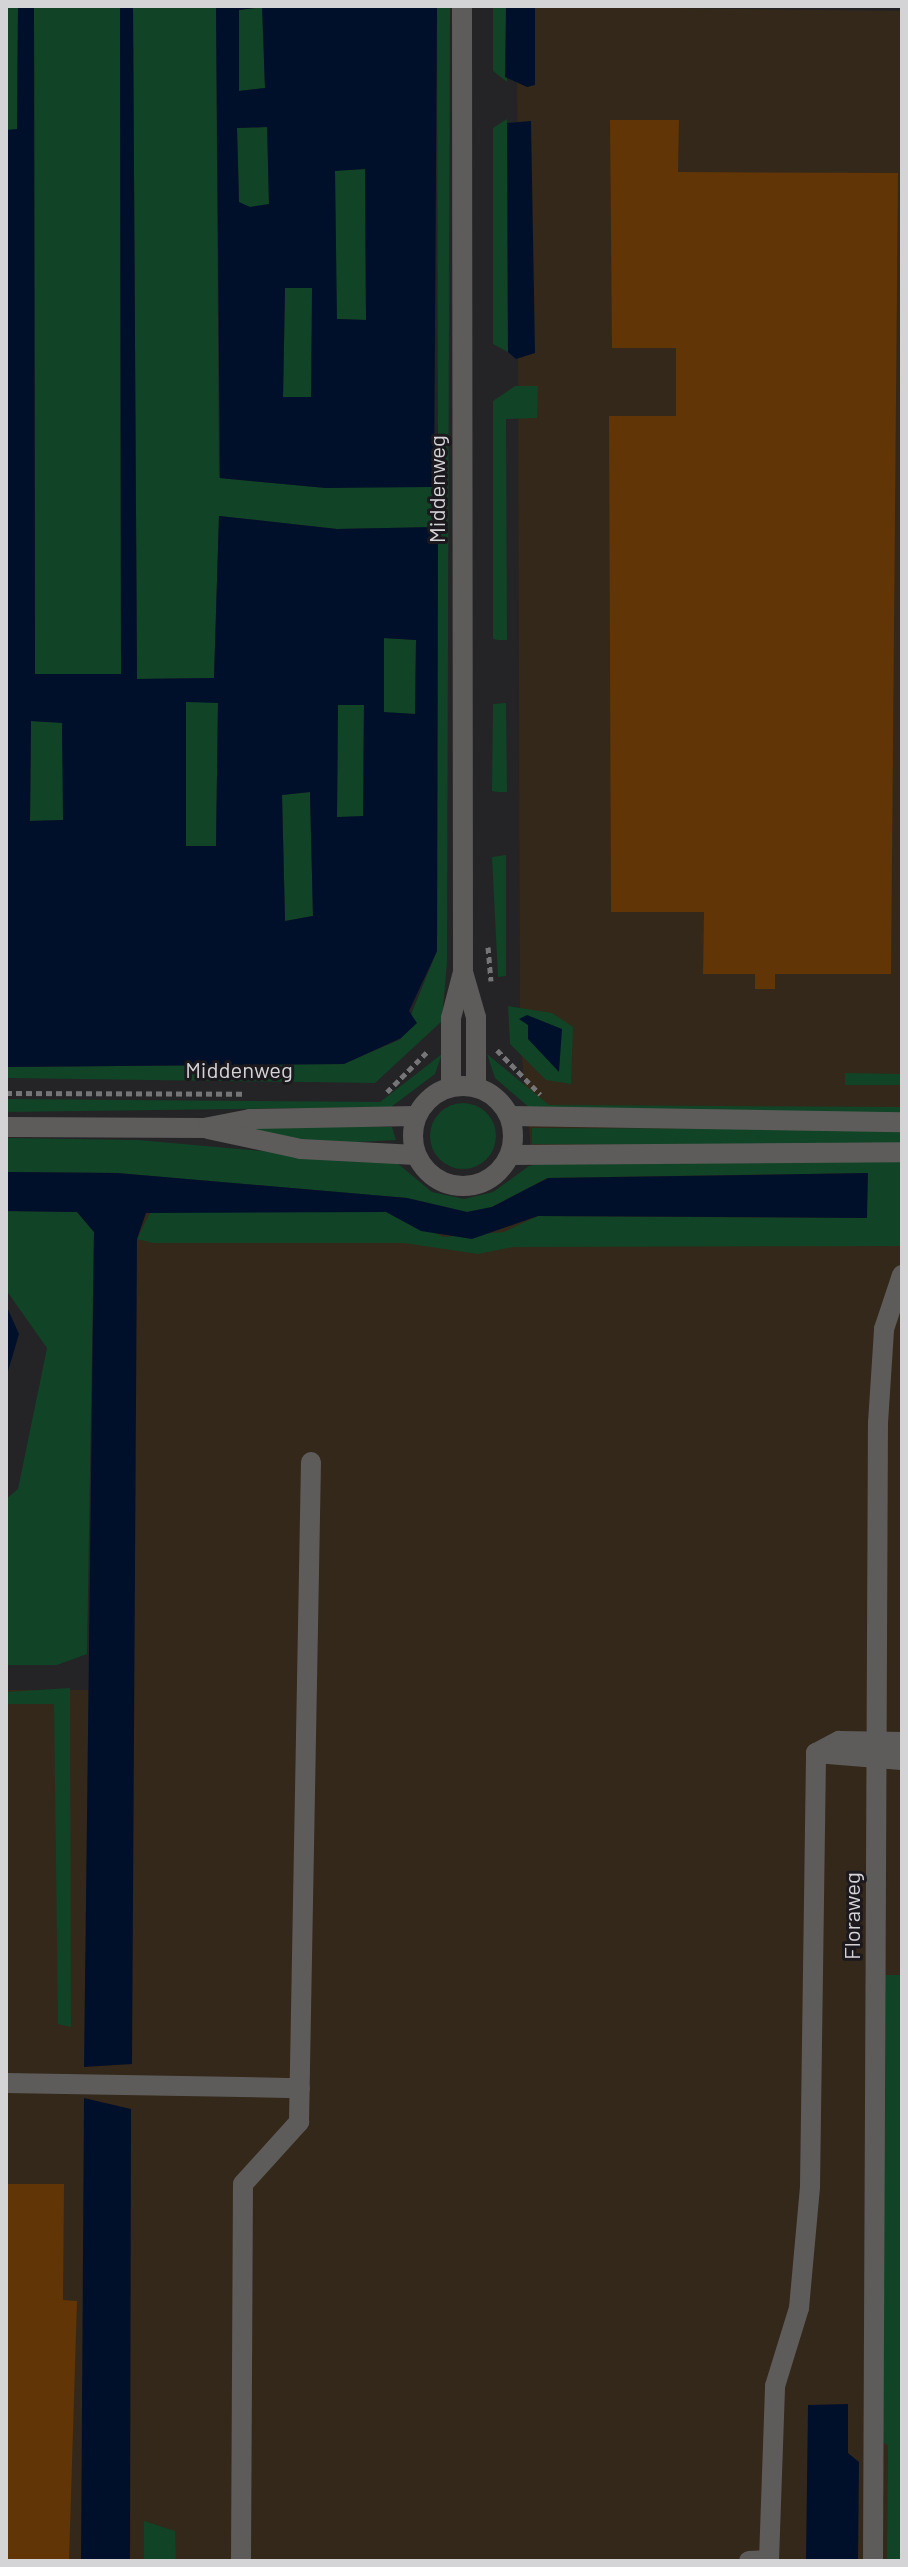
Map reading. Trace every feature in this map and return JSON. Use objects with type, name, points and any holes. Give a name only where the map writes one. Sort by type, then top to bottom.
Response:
[{"type":"street","name":"Middenweg","points":[[451,1086],[451,1018],[463,972],[462,6]]},
{"type":"street","name":"Middenweg","points":[[463,972],[486,1047],[476,1087]]},
{"type":"street","points":[[451,1086],[476,1087],[497,1098],[510,1116],[510,1155],[494,1176],[456,1186],[432,1176],[416,1155],[416,1116],[430,1097],[451,1086]]},
{"type":"street","points":[[6,1127],[204,1128],[250,1119],[416,1116]]},
{"type":"street","points":[[510,1116],[902,1122]]},
{"type":"street","points":[[204,1128],[301,1149],[416,1155]]},
{"type":"street","points":[[510,1155],[902,1152]]},
{"type":"street","name":"Floraweg","points":[[873,2561],[881,1349],[902,1275]]},
{"type":"street","points":[[241,2561],[243,2184],[299,2122],[311,1462]]},
{"type":"street","points":[[749,2561],[769,2560],[775,2386],[799,2308],[810,2186],[816,1753],[839,1741],[902,1760]]},
{"type":"street","points":[[877,1751],[902,1742]]},
{"type":"street","points":[[6,2083],[300,2088]]},
{"type":"path","points":[[378,1096],[430,1049],[451,1047]]},
{"type":"path","name":"Middenweg","points":[[6,1093],[261,1094]]},
{"type":"shaded area","points":[[517,6],[902,11],[902,2561],[6,2561],[6,1690],[111,1690],[115,1190],[452,1221],[535,1192],[520,1039]]},
{"type":"green space","points":[[6,6],[18,6],[17,130],[6,130]]},
{"type":"green space","points":[[34,6],[120,6],[121,674],[35,675]]},
{"type":"green space","points":[[133,6],[216,6],[219,478],[326,488],[438,482],[437,6],[450,6],[447,962],[442,1021],[375,1083],[6,1078],[6,1067],[344,1064],[401,1039],[437,951],[438,527],[337,529],[219,516],[214,678],[137,679]]},
{"type":"green space","points":[[493,6],[506,6],[507,82],[493,71]]},
{"type":"green space","points":[[263,7],[265,88],[239,91],[239,10]]},
{"type":"green space","points":[[507,119],[508,352],[493,344],[493,128]]},
{"type":"green space","points":[[268,127],[269,205],[250,207],[239,203],[237,128]]},
{"type":"green space","points":[[365,169],[366,320],[336,319],[335,170]]},
{"type":"green space","points":[[285,288],[312,288],[312,397],[283,397]]},
{"type":"green space","points":[[515,386],[538,386],[537,418],[506,419],[507,640],[498,640],[493,639],[493,401]]},
{"type":"green space","points":[[384,638],[416,640],[415,714],[384,713]]},
{"type":"green space","points":[[186,702],[218,702],[216,846],[186,847]]},
{"type":"green space","points":[[506,703],[507,792],[498,792],[492,791],[493,704]]},
{"type":"green space","points":[[364,704],[363,817],[337,817],[338,705]]},
{"type":"green space","points":[[31,721],[62,722],[64,820],[30,821]]},
{"type":"green space","points":[[310,792],[313,916],[285,921],[282,795]]},
{"type":"green space","points":[[506,855],[506,976],[498,977],[492,857]]},
{"type":"green space","points":[[508,1006],[552,1013],[573,1027],[571,1084],[546,1080],[510,1044]]},
{"type":"green space","points":[[442,1054],[435,1074],[391,1107],[6,1112],[6,1099],[380,1102]]},
{"type":"green space","points":[[487,1054],[549,1105],[902,1107],[902,1116],[531,1109],[495,1078]]},
{"type":"green space","points":[[845,1073],[902,1074],[902,1085],[845,1085]]},
{"type":"green space","points":[[463,1103],[486,1113],[496,1136],[486,1159],[463,1169],[440,1159],[430,1136],[440,1113]]},
{"type":"green space","points":[[250,1126],[392,1127],[396,1140],[339,1143],[250,1134]]},
{"type":"green space","points":[[532,1128],[902,1129],[902,1146],[532,1144]]},
{"type":"green space","points":[[6,1138],[138,1140],[397,1163],[432,1192],[464,1199],[493,1192],[529,1166],[548,1162],[902,1159],[902,1246],[513,1247],[478,1254],[404,1243],[153,1243],[137,1239],[151,1211],[387,1212],[444,1237],[504,1232],[538,1216],[866,1218],[867,1173],[547,1178],[492,1207],[467,1212],[407,1198],[117,1173],[6,1172]]},
{"type":"green space","points":[[6,1211],[77,1212],[94,1232],[87,1654],[57,1665],[6,1665],[6,1499],[18,1489],[47,1348],[6,1290]]},
{"type":"green space","points":[[70,1688],[71,2027],[58,2024],[54,1704],[6,1704],[6,1692]]},
{"type":"green space","points":[[884,1975],[902,1975],[902,2561],[887,2561],[888,2445],[882,2442]]},
{"type":"green space","points":[[144,2521],[175,2531],[176,2561],[144,2561]]},
{"type":"water","points":[[18,6],[34,6],[35,674],[121,674],[120,6],[133,6],[137,679],[214,678],[219,516],[337,529],[438,527],[437,951],[409,1011],[417,1023],[401,1038],[344,1064],[6,1067],[6,130],[17,129]],"holes":[[[384,638],[416,640],[415,714],[384,712]],[[186,702],[218,703],[216,846],[186,846]],[[338,705],[364,705],[363,816],[337,817]],[[31,721],[62,723],[63,820],[30,821]],[[310,792],[313,916],[285,921],[282,795]]]},
{"type":"water","points":[[216,6],[437,6],[434,487],[326,488],[220,478]],"holes":[[[262,7],[265,88],[239,91],[239,10]],[[267,127],[269,204],[250,207],[239,202],[237,128]],[[365,169],[366,320],[337,319],[335,171]],[[285,288],[312,288],[311,397],[283,397]]]},
{"type":"water","points":[[506,6],[535,6],[535,85],[527,87],[505,77]]},
{"type":"water","points":[[531,121],[535,353],[516,359],[508,352],[507,123]]},
{"type":"water","points":[[527,1015],[562,1029],[559,1072],[528,1039],[528,1025],[519,1019]]},
{"type":"water","points":[[6,1172],[117,1173],[407,1198],[467,1212],[492,1207],[548,1178],[868,1173],[867,1218],[538,1216],[472,1239],[421,1231],[386,1212],[146,1213],[137,1239],[132,2064],[84,2067],[94,1232],[77,1212],[6,1211]]},
{"type":"water","points":[[6,1305],[19,1334],[6,1378]]},
{"type":"water","points":[[84,2098],[131,2109],[130,2561],[81,2561]]},
{"type":"water","points":[[848,2404],[848,2453],[859,2462],[858,2561],[806,2561],[808,2405]]},
{"type":"building","points":[[610,120],[679,120],[678,172],[898,173],[891,974],[775,974],[775,989],[755,989],[755,974],[703,974],[704,912],[611,912],[609,416],[676,416],[676,348],[612,348]]},
{"type":"building","points":[[6,2184],[64,2184],[63,2300],[77,2301],[69,2561],[6,2561]]}]
